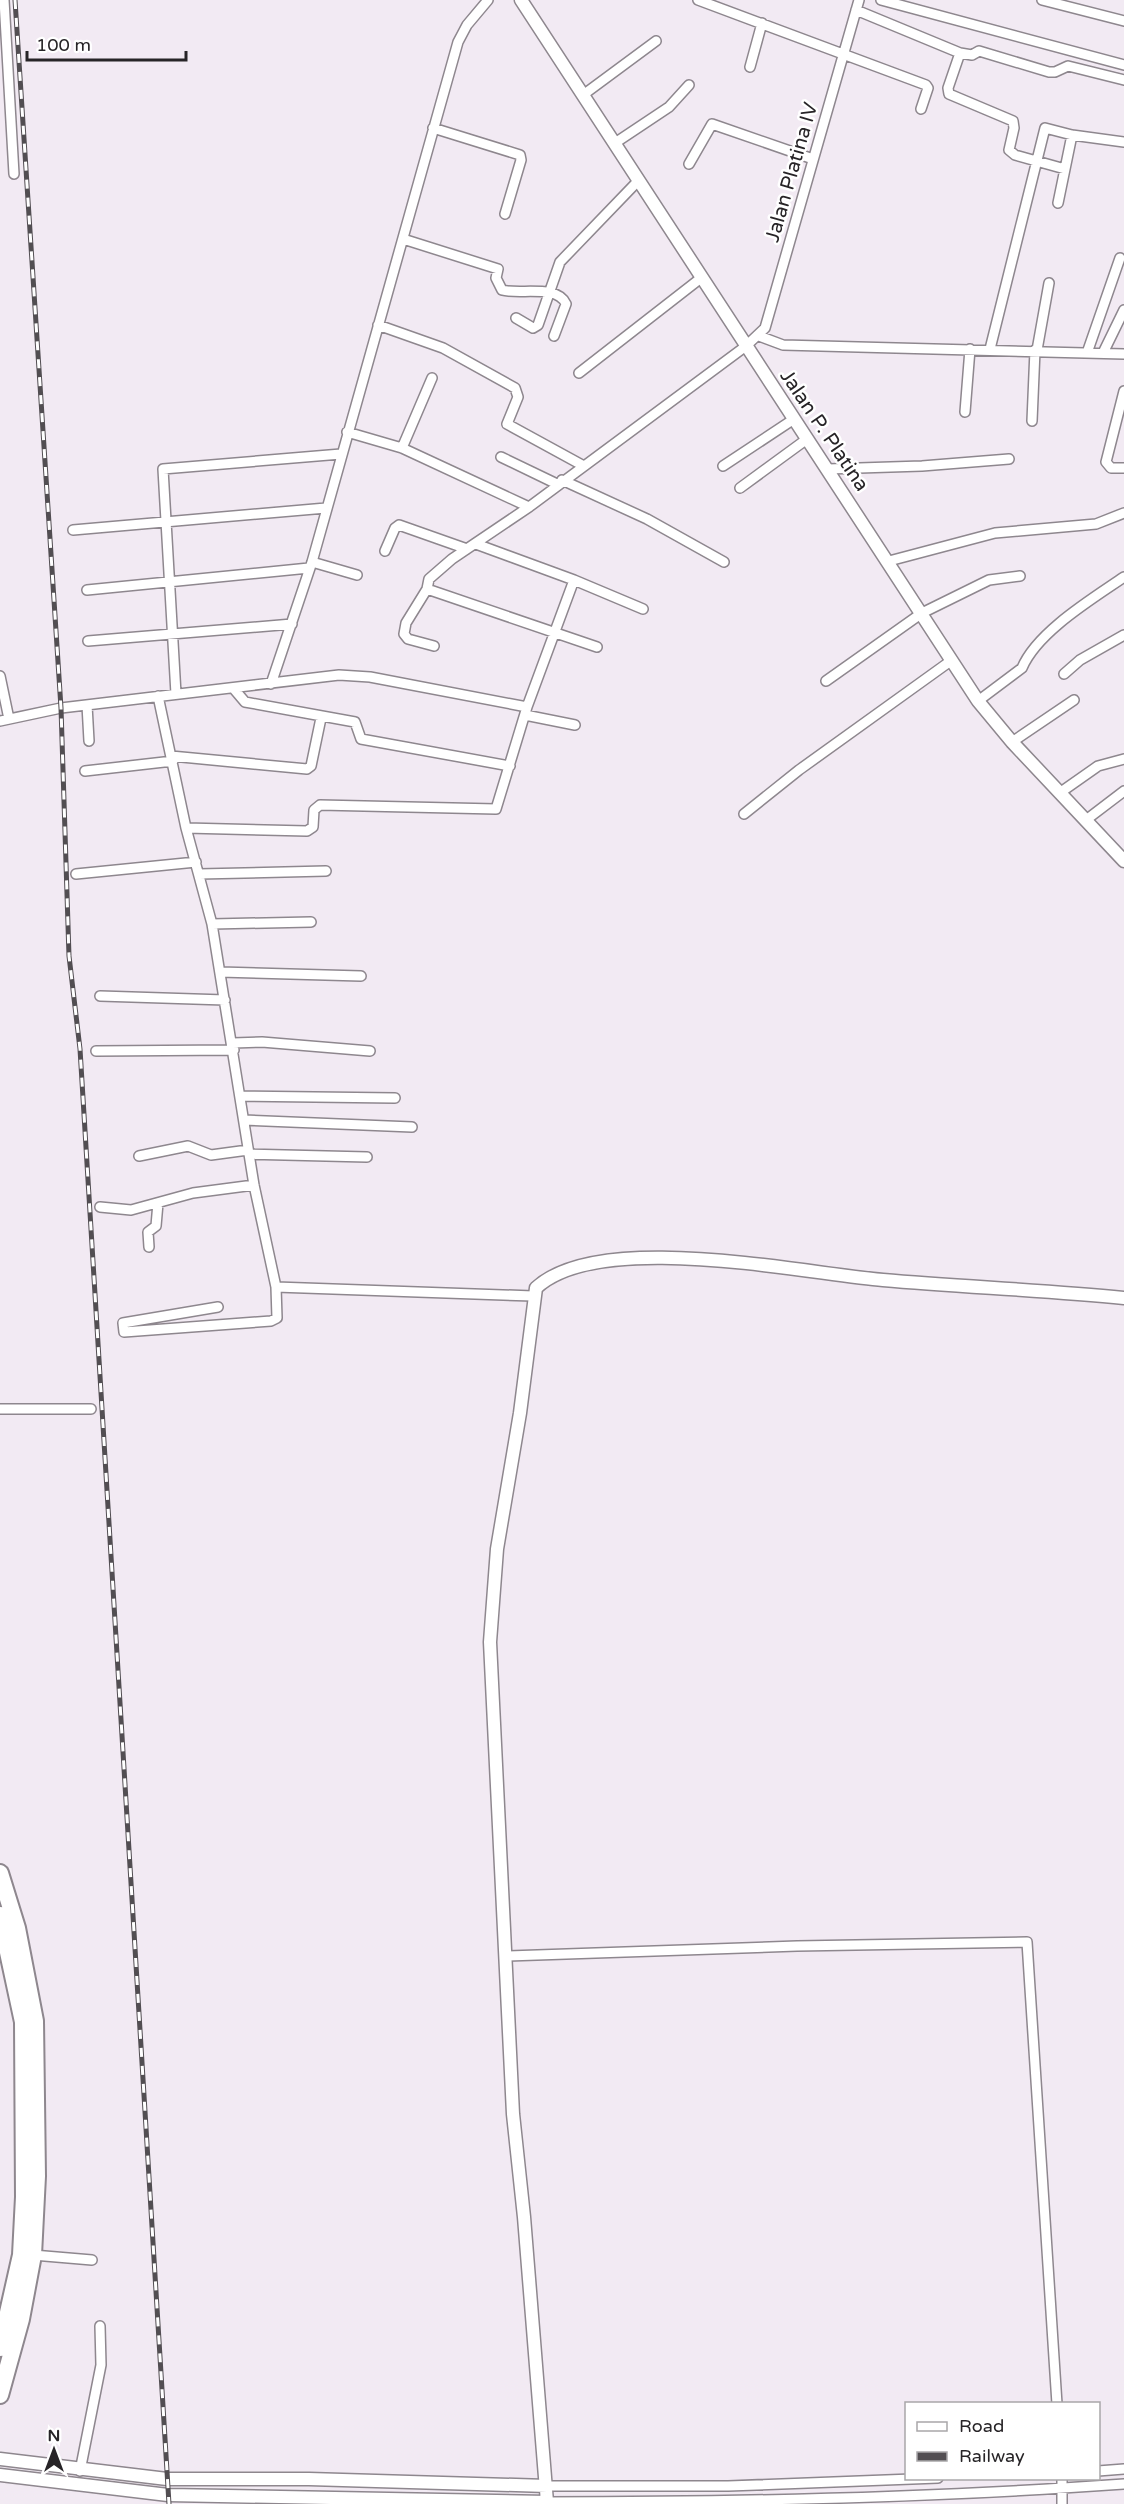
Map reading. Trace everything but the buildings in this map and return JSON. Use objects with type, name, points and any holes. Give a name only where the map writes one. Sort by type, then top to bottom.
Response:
[{"type":"highway","points":[[0,1873],[17,1928],[35,2021],[37,2196],[33,2256],[21,2319],[0,2395]]},
{"type":"highway","points":[[0,1915],[23,2022],[24,2198],[21,2255],[0,2348]]},
{"type":"street","points":[[3,0],[14,174]]},
{"type":"street","points":[[271,684],[310,565],[458,42],[467,25],[488,0]]},
{"type":"street","name":"Jalan P. Platina","points":[[521,0],[701,278],[889,561],[978,701],[1012,742],[1124,861]]},
{"type":"street","points":[[698,0],[928,87],[921,109]]},
{"type":"street","points":[[881,0],[1124,64]]},
{"type":"street","points":[[1042,0],[1124,21]]},
{"type":"street","points":[[856,3],[960,53],[972,55],[979,51],[1052,72],[1068,66],[1124,80]]},
{"type":"street","name":"Jalan Platina IV","points":[[434,646],[408,639],[404,634],[406,623],[428,590],[429,579],[746,346],[765,328],[856,3]]},
{"type":"street","points":[[750,67],[762,23]]},
{"type":"street","points":[[583,95],[656,41]]},
{"type":"street","points":[[960,53],[948,92],[1013,121],[1014,128],[1009,150],[1036,163],[1065,169]]},
{"type":"street","points":[[615,143],[669,107],[689,86]]},
{"type":"street","points":[[689,164],[712,124],[813,159]]},
{"type":"street","points":[[433,128],[520,155],[521,160],[505,214]]},
{"type":"street","points":[[990,349],[1045,128],[1072,135],[1124,142]]},
{"type":"street","points":[[1058,203],[1072,135]]},
{"type":"street","points":[[516,318],[533,328],[538,325],[560,262],[638,181]]},
{"type":"street","points":[[403,239],[498,269],[496,278],[502,290],[548,293],[563,298],[566,304],[554,336]]},
{"type":"street","points":[[1088,353],[1120,258]]},
{"type":"street","points":[[579,373],[701,278]]},
{"type":"street","points":[[1032,420],[1036,350],[1049,283]]},
{"type":"street","points":[[1103,353],[1124,310]]},
{"type":"street","points":[[378,325],[443,348],[515,388],[518,397],[507,424],[582,465]]},
{"type":"street","points":[[759,336],[783,345],[1124,354]]},
{"type":"street","points":[[965,412],[970,349]]},
{"type":"street","points":[[402,448],[432,378]]},
{"type":"street","points":[[1124,391],[1106,462],[1111,468],[1124,468]]},
{"type":"street","points":[[723,466],[794,419]]},
{"type":"street","points":[[347,432],[402,448],[528,507]]},
{"type":"street","points":[[740,488],[807,439]]},
{"type":"street","points":[[176,694],[163,469],[341,454]]},
{"type":"street","points":[[501,457],[647,519],[724,562]]},
{"type":"street","points":[[828,469],[922,466],[1009,459]]},
{"type":"street","points":[[73,530],[326,508]]},
{"type":"street","points":[[889,561],[994,533],[1096,524],[1124,513]]},
{"type":"street","points":[[385,551],[395,528],[399,525],[467,549]]},
{"type":"street","points":[[476,544],[574,580],[643,609]]},
{"type":"street","points":[[87,590],[310,565],[357,575]]},
{"type":"street","points":[[826,681],[922,613],[989,580],[1020,576]]},
{"type":"street","points":[[978,701],[1022,668],[1025,660],[1047,635],[1124,577]]},
{"type":"street","points":[[186,828],[307,831],[313,827],[314,810],[320,805],[491,810],[499,804],[526,711],[574,580]]},
{"type":"street","points":[[428,590],[597,647]]},
{"type":"street","points":[[88,641],[292,624]]},
{"type":"street","points":[[1064,674],[1080,660],[1124,635]]},
{"type":"street","points":[[744,814],[799,770],[952,660]]},
{"type":"street","points":[[0,676],[4,720],[87,705],[354,675],[526,711],[575,725]]},
{"type":"street","points":[[234,689],[244,702],[321,718],[355,722],[361,739],[510,766]]},
{"type":"street","points":[[158,696],[186,828],[212,924],[254,1185],[276,1287],[279,1313],[277,1318],[271,1321],[124,1332],[123,1323],[218,1307]]},
{"type":"street","points":[[1012,742],[1074,700]]},
{"type":"street","points":[[87,705],[89,741]]},
{"type":"street","points":[[85,771],[172,758],[307,769],[311,766],[321,718]]},
{"type":"street","points":[[1061,792],[1098,766],[1124,759]]},
{"type":"street","points":[[1086,820],[1124,791]]},
{"type":"street","points":[[76,874],[196,862]]},
{"type":"street","points":[[200,874],[326,871]]},
{"type":"street","points":[[212,924],[311,922]]},
{"type":"street","points":[[220,972],[361,976]]},
{"type":"street","points":[[100,996],[225,1000]]},
{"type":"street","points":[[96,1051],[233,1046],[262,1042],[370,1051]]},
{"type":"street","points":[[241,1096],[395,1098]]},
{"type":"street","points":[[244,1120],[412,1126]]},
{"type":"street","points":[[139,1156],[188,1146],[211,1155],[249,1152],[368,1156]]},
{"type":"street","points":[[100,1207],[131,1210],[193,1193],[254,1185]]},
{"type":"street","points":[[149,1247],[148,1232],[156,1226],[158,1203]]},
{"type":"street","points":[[547,2502],[513,2114],[490,1618],[497,1549],[520,1413],[533,1296],[536,1288],[544,1280],[572,1267],[619,1261],[677,1259],[779,1266],[877,1280],[1124,1298]]},
{"type":"street","points":[[276,1287],[533,1296]]},
{"type":"street","points":[[0,1409],[91,1409]]},
{"type":"street","points":[[506,1956],[1027,1942],[1058,2402]]},
{"type":"street","points":[[33,2256],[92,2260]]},
{"type":"street","points":[[80,2471],[100,2365],[100,2326]]},
{"type":"street","points":[[0,2459],[80,2471],[167,2479],[309,2479],[547,2486],[728,2486],[905,2479]]},
{"type":"street","points":[[1100,2471],[1124,2469]]},
{"type":"street","points":[[0,2475],[168,2494],[547,2502],[729,2502],[1024,2492],[1062,2483],[1124,2484]]},
{"type":"street","points":[[1062,2483],[1062,2504]]},
{"type":"railway","points":[[15,0],[61,708],[69,956],[80,1049],[169,2504]]}]
